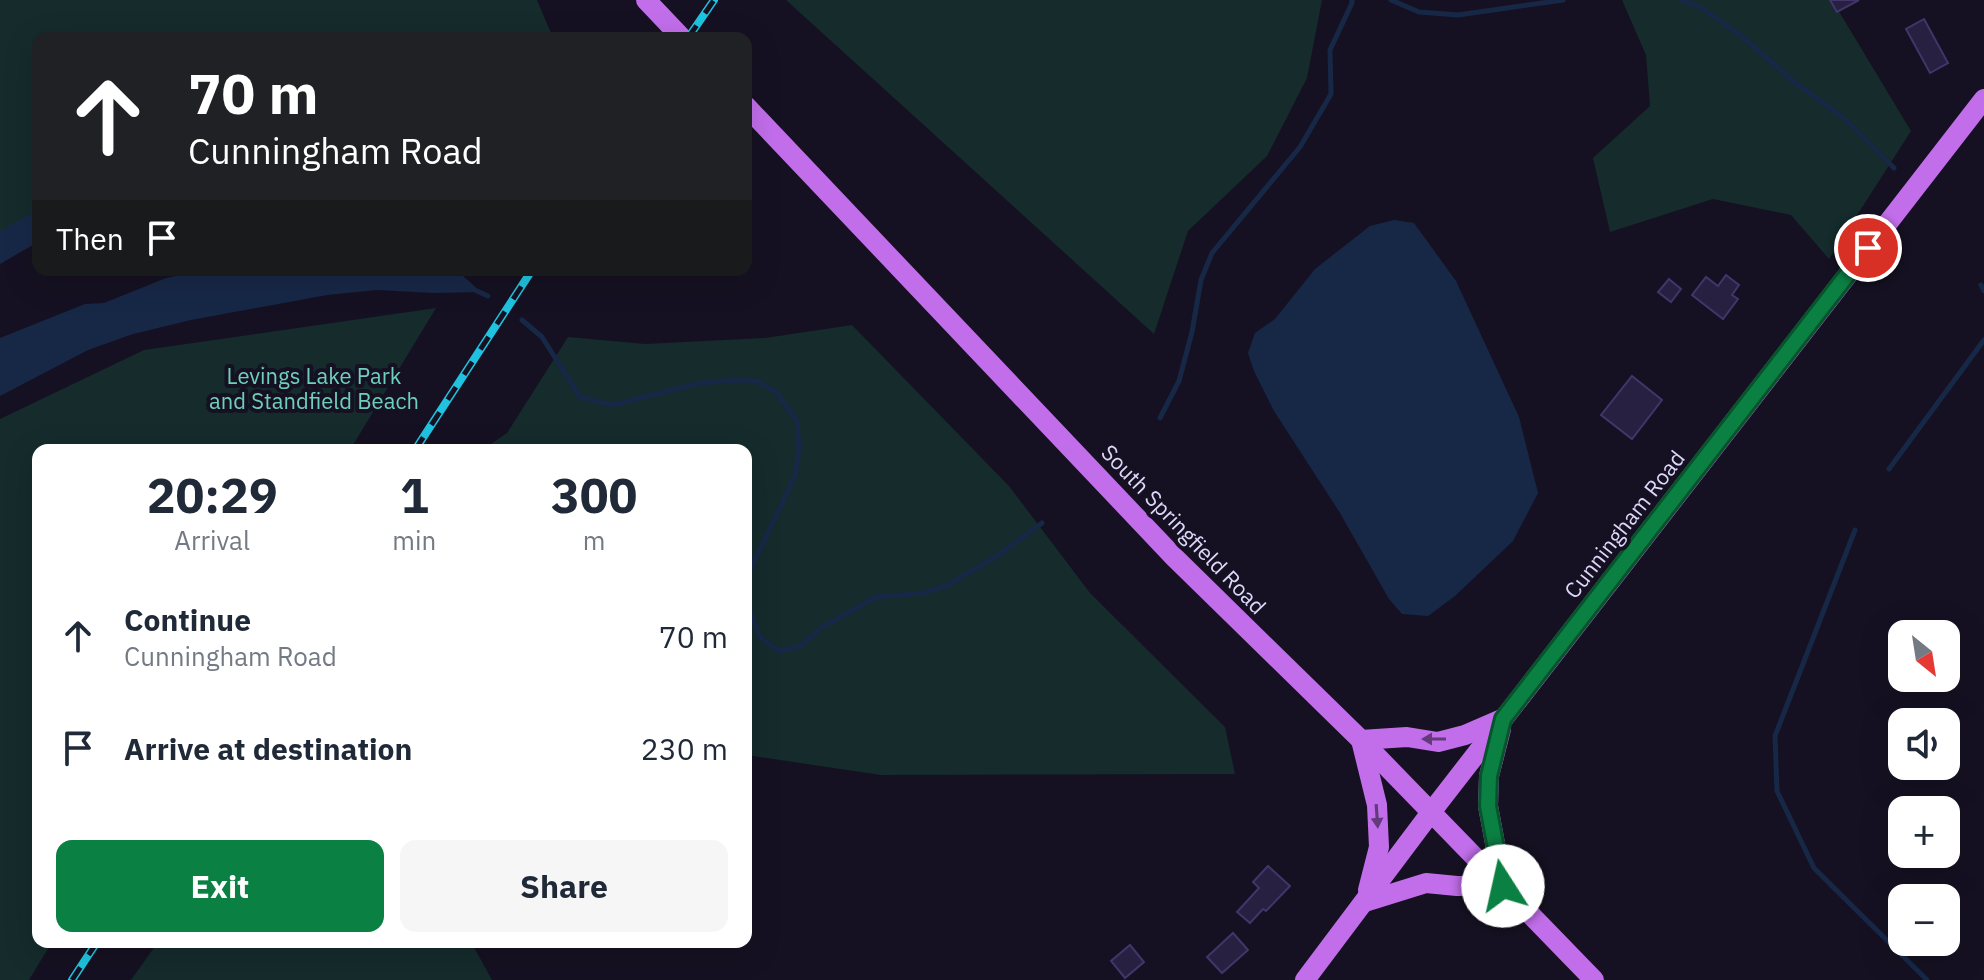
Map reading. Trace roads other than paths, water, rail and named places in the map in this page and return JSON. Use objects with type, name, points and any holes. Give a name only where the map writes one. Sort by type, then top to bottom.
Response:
[{"type":"main road","points":[[646,0],[676,32]]},
{"type":"main road","name":"Cunningham Road","points":[[1305,980],[1432,811],[1984,99]]},
{"type":"main road","name":"South Springfield Road","points":[[752,112],[1174,557],[1432,811],[1594,980]]},
{"type":"main road","points":[[1365,902],[1379,847],[1377,805],[1361,740],[1407,737],[1438,742],[1465,735],[1503,719]]},
{"type":"main road","points":[[1365,902],[1426,883],[1503,886],[1488,806],[1489,776],[1503,719]]},
{"type":"water","points":[[32,213],[32,245],[0,264],[0,231]]},
{"type":"water","points":[[1394,220],[1414,223],[1456,281],[1519,417],[1538,493],[1513,541],[1455,596],[1428,616],[1402,614],[1389,599],[1340,513],[1274,411],[1248,353],[1255,333],[1275,319],[1315,269],[1370,226]]},
{"type":"water","points":[[463,276],[481,292],[377,290],[327,295],[191,320],[133,334],[88,350],[0,396],[0,338],[85,304],[104,303],[166,278]]},
{"type":"waterway","points":[[1160,418],[1179,381],[1201,280],[1212,253],[1300,147],[1331,94],[1330,50],[1352,0]]},
{"type":"waterway","points":[[1391,0],[1419,12],[1458,15],[1563,0]]},
{"type":"waterway","points":[[1681,0],[1700,7],[1743,37],[1793,81],[1845,119],[1894,168]]},
{"type":"waterway","points":[[1981,285],[1984,291]]},
{"type":"waterway","points":[[477,291],[488,296]]},
{"type":"waterway","points":[[522,320],[542,337],[580,397],[613,405],[699,383],[737,380],[757,381],[775,391],[797,421],[799,448],[795,476],[752,566]]},
{"type":"waterway","points":[[1889,469],[1984,340]]},
{"type":"waterway","points":[[752,617],[759,636],[778,651],[801,646],[821,628],[876,597],[923,593],[948,585],[1000,554],[1042,523]]},
{"type":"waterway","points":[[1855,530],[1775,736],[1777,791],[1814,868],[1927,980]]},
{"type":"railway","points":[[692,32],[714,0]]},
{"type":"railway","points":[[419,444],[528,276]]},
{"type":"railway","points":[[72,980],[93,948]]},
{"type":"park label","name":"Levings Lake Park and Standfield Beach","points":[[314,388]]}]
